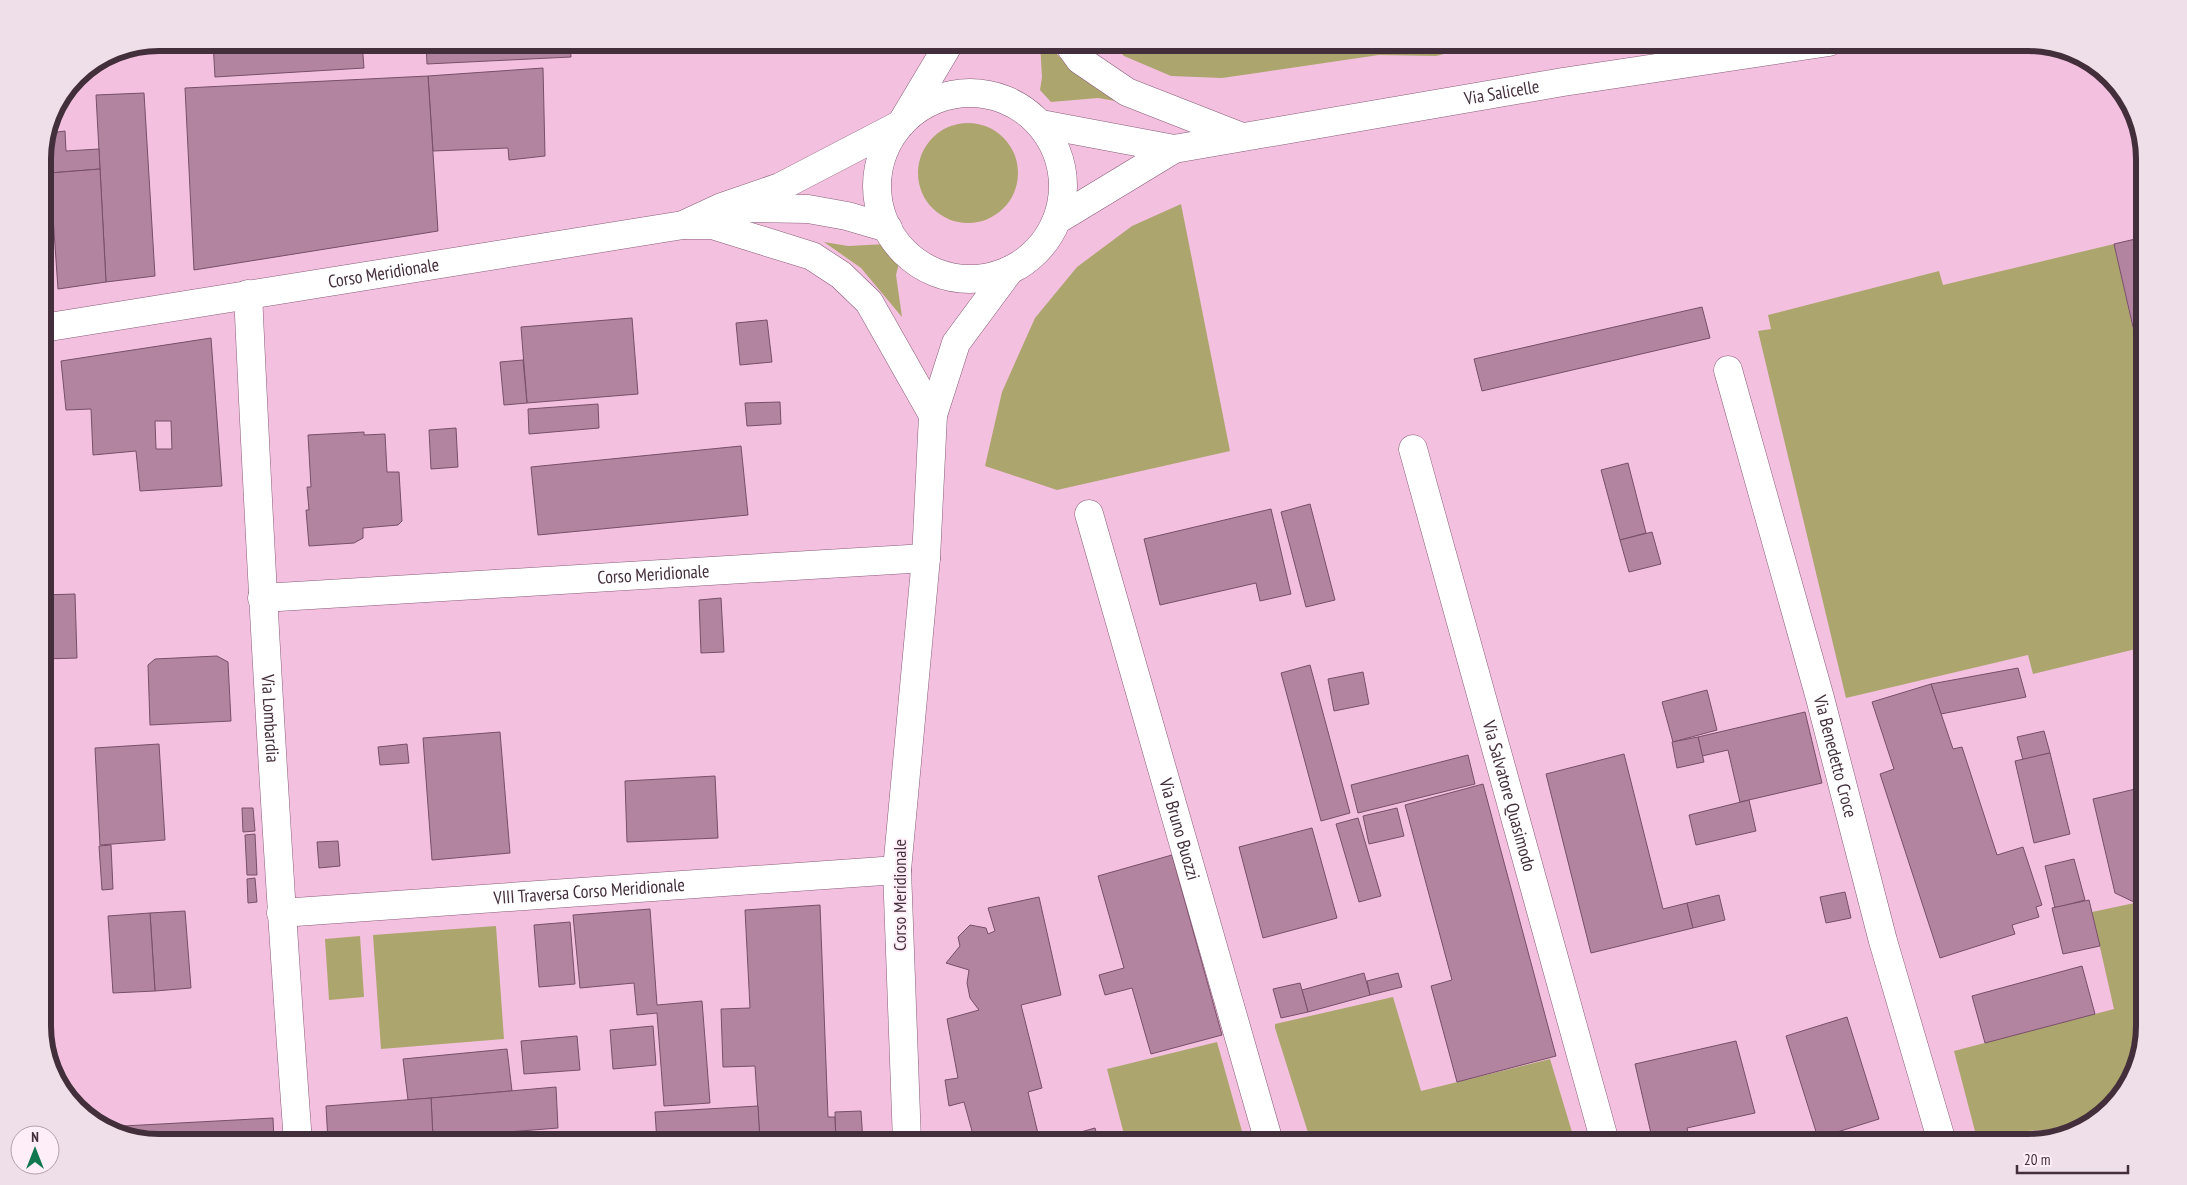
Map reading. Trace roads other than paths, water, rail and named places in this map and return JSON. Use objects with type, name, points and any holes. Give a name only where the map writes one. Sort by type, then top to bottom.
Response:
[{"type":"street","points":[[900,124],[920,107],[944,96],[970,93],[996,97],[1020,107],[1041,124],[1055,146],[1063,170],[1064,196],[1058,220],[1046,241],[1030,258],[1010,270],[980,279],[948,277],[919,264],[900,246],[881,215],[877,182],[883,151],[945,51]]},
{"type":"street","points":[[1074,51],[1080,60],[1127,92],[1242,137]]},
{"type":"street","name":"Via Salicelle","points":[[1174,148],[1563,82],[1770,51]]},
{"type":"street","name":"Corso Meridionale","points":[[51,327],[683,225],[722,207],[780,188],[900,124]]},
{"type":"street","points":[[1041,124],[1174,148]]},
{"type":"street","points":[[1058,220],[1174,148]]},
{"type":"street","points":[[722,207],[808,209],[847,216],[888,228]]},
{"type":"street","points":[[683,225],[712,224],[812,256],[841,275],[869,302],[933,415]]},
{"type":"street","name":"Corso Meridionale","points":[[907,1134],[897,870],[926,558],[933,415],[956,342],[1010,270]]},
{"type":"street","name":"Via Lombardia","points":[[248,294],[262,598],[281,913],[297,1134]]},
{"type":"street","name":"Via Benedetto Croce","points":[[1728,370],[1820,698],[1883,941],[1940,1134]]},
{"type":"street","name":"Via Salvatore Quasimodo","points":[[1413,449],[1602,1134]]},
{"type":"street","name":"Via Bruno Buozzi","points":[[1089,514],[1268,1134]]},
{"type":"street","name":"Corso Meridionale","points":[[262,598],[926,558]]},
{"type":"street","name":"VIII Traversa Corso Meridionale","points":[[281,913],[897,870]]}]
